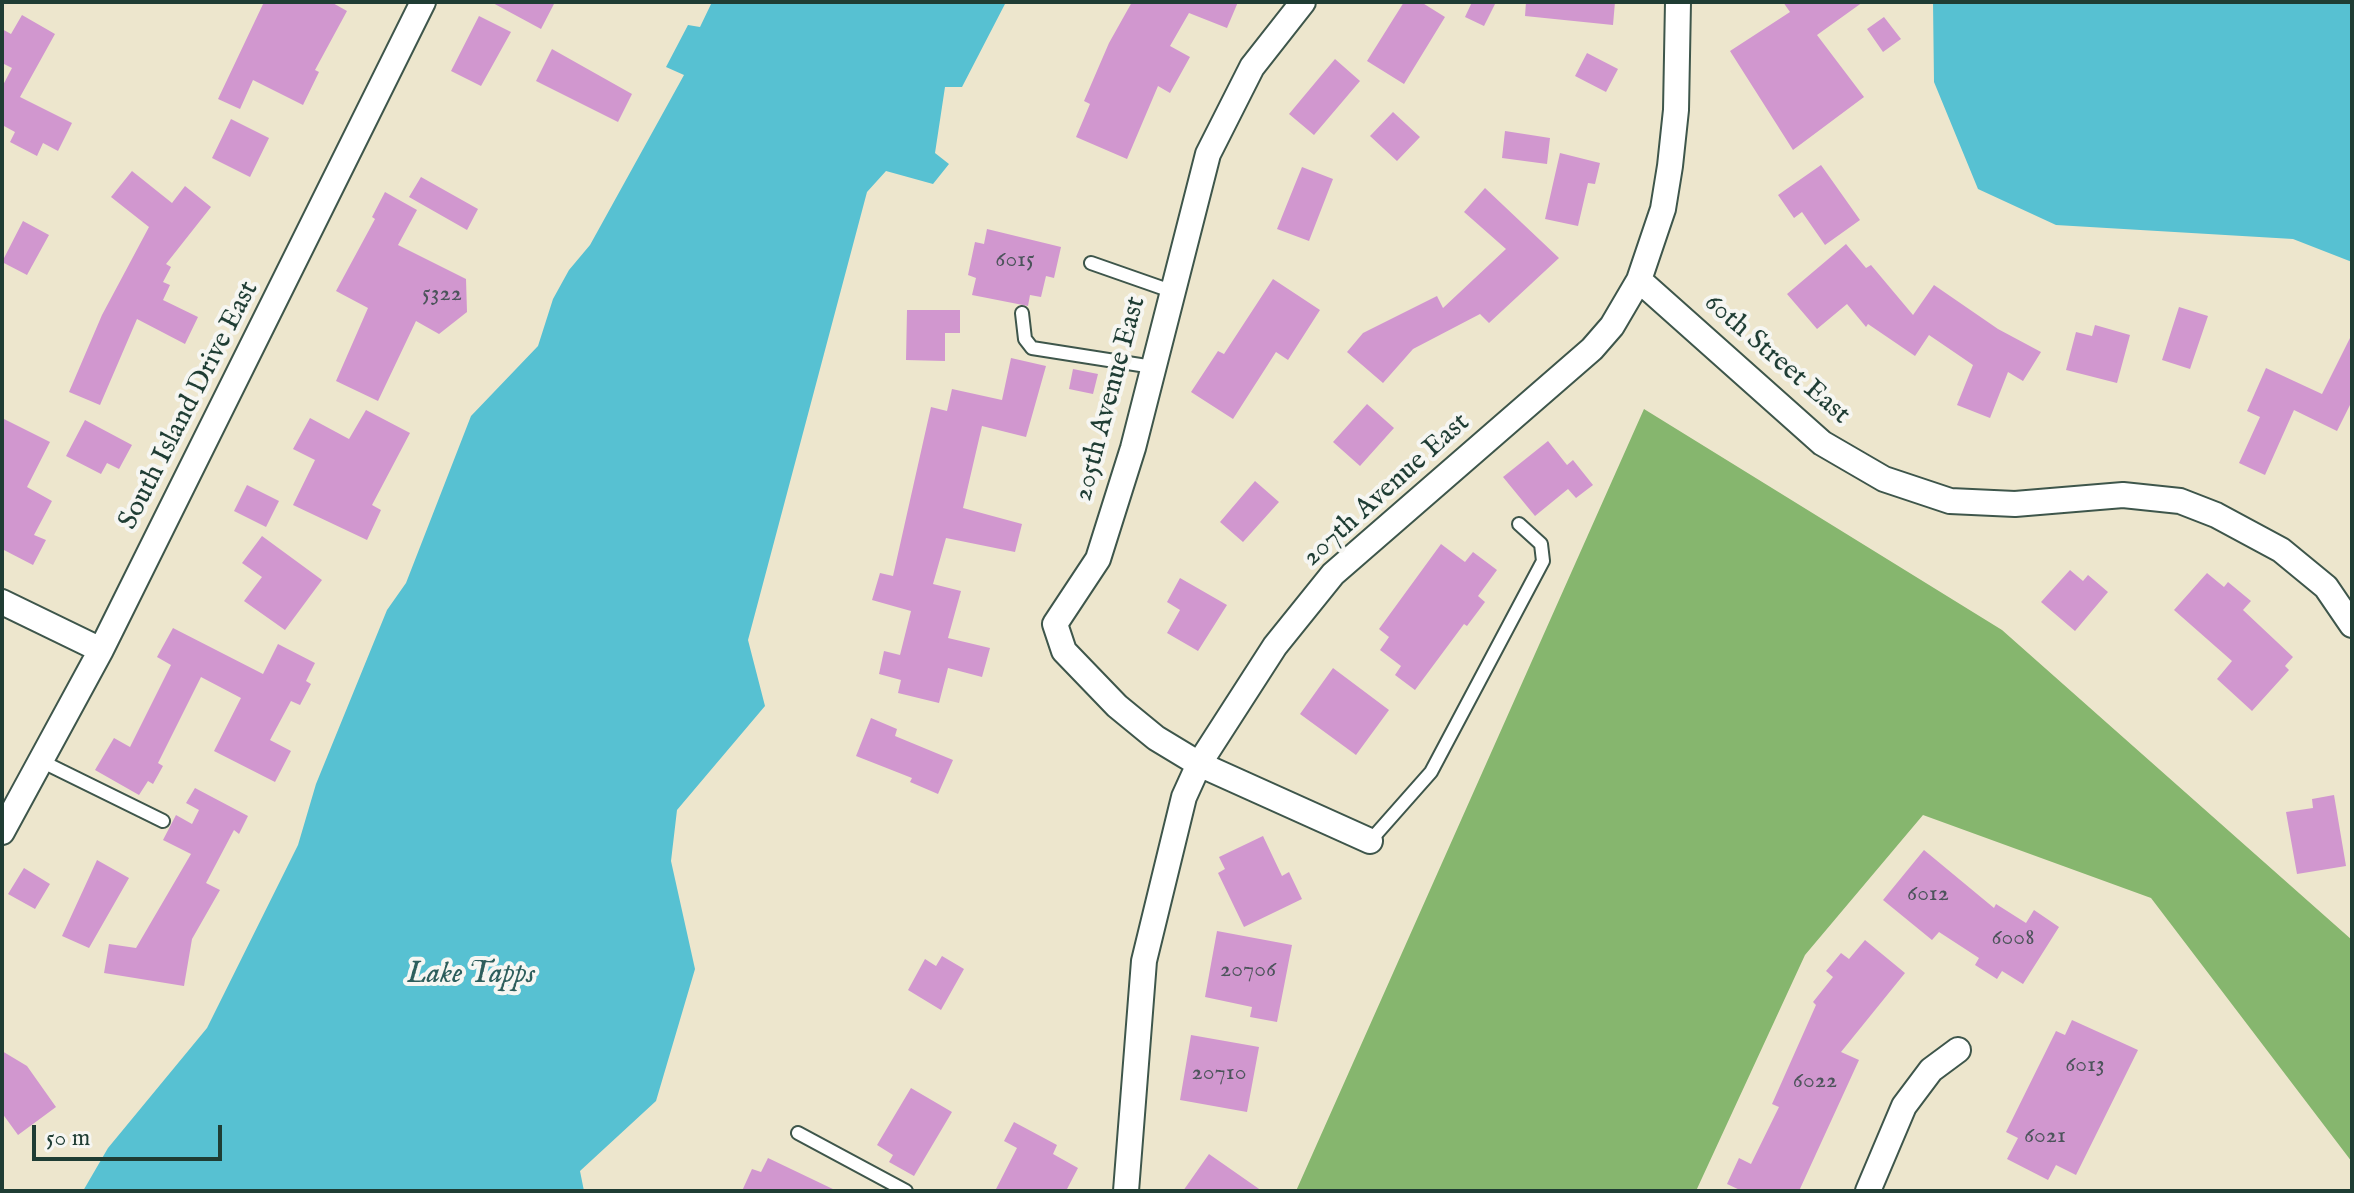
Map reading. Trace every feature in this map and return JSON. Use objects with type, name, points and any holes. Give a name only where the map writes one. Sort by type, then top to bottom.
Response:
[{"type":"street","name":"South Island Drive East","points":[[2,832],[101,650],[423,2]]},
{"type":"street","name":"205th Avenue East","points":[[1199,764],[1156,738],[1117,706],[1064,651],[1055,624],[1098,559],[1133,448],[1208,154],[1252,67],[1303,2]]},
{"type":"street","points":[[1639,280],[1663,209],[1670,166],[1676,110],[1678,2]]},
{"type":"street","name":"60th Street East","points":[[1639,280],[1822,443],[1884,479],[1950,501],[2015,504],[2123,495],[2180,501],[2216,515],[2281,550],[2326,587],[2352,625]]},
{"type":"street","name":"207th Avenue East","points":[[1126,1191],[1144,961],[1184,797],[1199,764],[1275,646],[1333,574],[1582,359],[1612,326],[1639,280]]},
{"type":"street","points":[[2,602],[101,650]]},
{"type":"street","points":[[1199,764],[1370,841]]},
{"type":"street","points":[[1868,1191],[1904,1106],[1931,1070],[1958,1050]]},
{"type":"lane","points":[[1091,263],[1171,291]]},
{"type":"lane","points":[[1022,313],[1025,339],[1032,348],[1153,367]]},
{"type":"lane","points":[[1370,841],[1431,772],[1543,561],[1541,544],[1519,524]]},
{"type":"lane","points":[[41,761],[163,821]]},
{"type":"lane","points":[[798,1133],[906,1191]]},
{"type":"green space","points":[[1644,409],[2002,630],[2352,940],[2352,1162],[2151,898],[1923,815],[1805,955],[1696,1191],[1296,1191]]},
{"type":"water","name":"Lake Tapps","points":[[712,2],[1006,2],[962,87],[945,87],[935,153],[949,164],[933,184],[886,171],[867,192],[748,640],[765,706],[677,810],[671,861],[695,969],[656,1101],[580,1171],[584,1191],[83,1191],[108,1148],[207,1028],[298,845],[316,784],[387,610],[406,583],[471,416],[538,346],[553,299],[569,270],[590,245],[684,75],[666,67],[688,25],[700,27]]},
{"type":"water","points":[[1933,2],[2352,2],[2352,262],[2293,239],[2056,225],[1978,189],[1934,82]]},
{"type":"building","points":[[264,2],[331,2],[347,11],[315,70],[319,72],[303,105],[253,80],[240,109],[218,99]]},
{"type":"building","points":[[491,2],[555,2],[541,29]]},
{"type":"building","points":[[1132,2],[1238,2],[1227,28],[1189,13],[1170,46],[1190,57],[1170,93],[1158,86],[1127,159],[1076,137],[1090,104],[1084,101],[1109,43]]},
{"type":"building","points":[[1404,2],[1421,2],[1445,17],[1404,84],[1367,61]]},
{"type":"building","points":[[1472,2],[1496,2],[1484,26],[1465,17]]},
{"type":"building","points":[[1526,2],[1615,2],[1613,25],[1525,16]]},
{"type":"building","points":[[1783,2],[1863,2],[1817,35],[1864,97],[1793,150],[1730,51],[1790,12]]},
{"type":"building","points":[[22,15],[55,34],[20,97],[72,123],[58,151],[43,143],[37,156],[10,142],[15,132],[4,126],[2,129],[2,87],[12,68],[2,63],[2,29],[11,34]]},
{"type":"building","points":[[479,16],[511,32],[481,86],[451,71]]},
{"type":"building","points":[[1884,17],[1901,39],[1883,52],[1867,29]]},
{"type":"building","points":[[552,49],[632,94],[618,122],[536,81]]},
{"type":"building","points":[[1587,53],[1618,69],[1606,92],[1575,76]]},
{"type":"building","points":[[1335,59],[1360,81],[1314,135],[1289,114]]},
{"type":"building","points":[[1393,112],[1420,137],[1397,161],[1370,136]]},
{"type":"building","points":[[231,119],[269,138],[250,177],[212,158]]},
{"type":"building","points":[[1505,131],[1550,138],[1547,164],[1502,158]]},
{"type":"building","points":[[1560,153],[1600,163],[1595,184],[1588,183],[1578,226],[1545,219]]},
{"type":"building","points":[[1821,165],[1860,220],[1825,245],[1802,212],[1794,218],[1778,195]]},
{"type":"building","points":[[1302,167],[1333,179],[1309,241],[1277,229]]},
{"type":"building","points":[[132,171],[172,203],[185,186],[211,207],[166,264],[171,267],[163,282],[170,285],[163,300],[198,317],[185,344],[137,319],[100,405],[69,392],[102,315],[149,227],[111,197]]},
{"type":"building","points":[[421,177],[478,209],[467,230],[409,197]]},
{"type":"building","points":[[1485,188],[1559,258],[1489,323],[1480,314],[1413,349],[1383,383],[1347,352],[1363,333],[1437,296],[1443,308],[1506,249],[1464,212]]},
{"type":"building","points":[[385,192],[417,210],[398,245],[466,279],[467,312],[439,334],[416,321],[378,401],[336,381],[368,308],[336,291],[375,219],[372,217]]},
{"type":"building","points":[[23,221],[49,235],[27,275],[2,262]]},
{"type":"building","points":[[987,229],[1061,247],[1054,278],[1046,276],[1041,297],[1030,295],[1028,306],[972,295],[976,278],[968,275],[975,242],[984,244]]},
{"type":"building","points":[[1846,244],[1866,268],[1871,265],[1913,315],[1934,285],[1998,329],[2041,352],[2023,381],[2008,372],[1990,418],[1957,405],[1973,365],[1929,335],[1915,356],[1868,324],[1866,327],[1847,304],[1817,329],[1787,294]]},
{"type":"building","points":[[1273,279],[1320,310],[1288,360],[1276,352],[1233,419],[1191,392],[1218,351],[1224,354]]},
{"type":"building","points":[[2179,307],[2208,316],[2190,369],[2162,360]]},
{"type":"building","points":[[907,310],[960,310],[960,333],[945,333],[945,361],[906,360]]},
{"type":"building","points":[[2095,325],[2130,335],[2117,383],[2066,370],[2076,332],[2092,336]]},
{"type":"building","points":[[2352,334],[2352,401],[2337,431],[2294,410],[2265,475],[2239,463],[2260,417],[2247,411],[2266,368],[2322,394]]},
{"type":"building","points":[[1011,358],[1046,366],[1026,437],[982,426],[963,508],[1022,524],[1015,552],[946,538],[933,584],[961,591],[948,638],[990,648],[982,677],[948,668],[939,703],[898,693],[901,680],[879,674],[884,651],[900,655],[911,611],[872,600],[880,573],[893,576],[931,407],[947,411],[952,389],[1002,400]]},
{"type":"building","points":[[1073,369],[1098,374],[1093,394],[1069,389]]},
{"type":"building","points":[[1367,404],[1394,428],[1360,466],[1333,442]]},
{"type":"building","points":[[366,410],[410,433],[372,505],[381,510],[367,540],[293,505],[315,460],[293,449],[310,418],[349,439]]},
{"type":"building","points":[[2,418],[50,442],[27,487],[52,501],[34,535],[46,540],[33,565],[2,549]]},
{"type":"building","points":[[85,420],[132,445],[119,469],[107,463],[101,474],[66,456]]},
{"type":"building","points":[[1548,441],[1567,465],[1573,460],[1593,485],[1576,498],[1568,489],[1535,516],[1503,477]]},
{"type":"building","points":[[1255,481],[1279,502],[1243,542],[1220,522]]},
{"type":"building","points":[[247,485],[279,501],[266,527],[234,511]]},
{"type":"building","points":[[262,536],[322,580],[285,630],[244,601],[262,577],[242,563]]},
{"type":"building","points":[[1441,544],[1465,562],[1473,552],[1497,570],[1478,596],[1485,602],[1467,626],[1464,624],[1415,690],[1395,675],[1401,666],[1380,650],[1389,637],[1379,629]]},
{"type":"building","points":[[2070,570],[2083,581],[2088,575],[2108,592],[2075,631],[2041,602]]},
{"type":"building","points":[[2207,573],[2224,587],[2228,582],[2251,601],[2243,610],[2293,657],[2285,666],[2289,670],[2252,711],[2217,679],[2232,661],[2174,610]]},
{"type":"building","points":[[1180,578],[1227,605],[1198,651],[1167,633],[1180,610],[1167,602]]},
{"type":"building","points":[[173,628],[263,674],[278,644],[315,663],[306,681],[311,684],[300,705],[291,701],[270,740],[291,751],[275,782],[214,751],[241,698],[201,677],[158,763],[163,766],[153,784],[148,781],[139,795],[95,770],[114,738],[130,747],[171,665],[157,657]]},
{"type":"building","points":[[1333,668],[1389,710],[1356,755],[1300,714]]},
{"type":"building","points":[[871,718],[897,729],[895,736],[953,760],[938,794],[910,782],[912,778],[856,756]]},
{"type":"building","points":[[195,788],[248,816],[239,834],[234,830],[206,883],[220,890],[192,939],[184,986],[104,973],[109,944],[136,948],[191,854],[163,840],[176,815],[192,824],[199,810],[186,803]]},
{"type":"building","points":[[2334,795],[2346,866],[2297,874],[2286,812],[2313,808],[2312,799]]},
{"type":"building","points":[[1263,836],[1282,876],[1289,872],[1302,899],[1244,927],[1218,873],[1225,869],[1219,857]]},
{"type":"building","points":[[1924,850],[1994,908],[1996,904],[2026,923],[2034,910],[2059,927],[2023,984],[2002,971],[1997,979],[1975,965],[1979,958],[1939,932],[1932,940],[1883,900]]},
{"type":"building","points":[[97,860],[129,878],[89,948],[62,936]]},
{"type":"building","points":[[24,868],[50,884],[35,909],[8,894]]},
{"type":"building","points":[[1217,931],[1292,945],[1277,1022],[1250,1017],[1252,1007],[1205,997]]},
{"type":"building","points":[[1865,940],[1905,973],[1841,1052],[1859,1060],[1799,1191],[1742,1191],[1727,1184],[1739,1158],[1751,1164],[1779,1107],[1772,1104],[1816,1005],[1813,1002],[1833,977],[1826,971],[1841,953],[1849,959]]},
{"type":"building","points":[[942,956],[964,969],[941,1010],[908,990],[925,959],[936,966]]},
{"type":"building","points":[[2072,1020],[2138,1050],[2076,1175],[2056,1165],[2048,1180],[2007,1159],[2018,1138],[2006,1132],[2056,1031],[2065,1035]]},
{"type":"building","points":[[1191,1035],[1259,1047],[1247,1112],[1180,1100]]},
{"type":"building","points":[[2,1051],[27,1066],[56,1107],[18,1135],[2,1113]]},
{"type":"building","points":[[911,1088],[952,1112],[914,1176],[889,1162],[893,1155],[877,1145]]},
{"type":"building","points":[[1014,1122],[1057,1145],[1053,1154],[1078,1168],[1066,1191],[995,1191],[1017,1148],[1004,1141]]},
{"type":"building","points":[[1209,1154],[1262,1191],[1183,1191]]},
{"type":"building","points":[[768,1158],[837,1191],[742,1191],[752,1169],[761,1172]]}]
